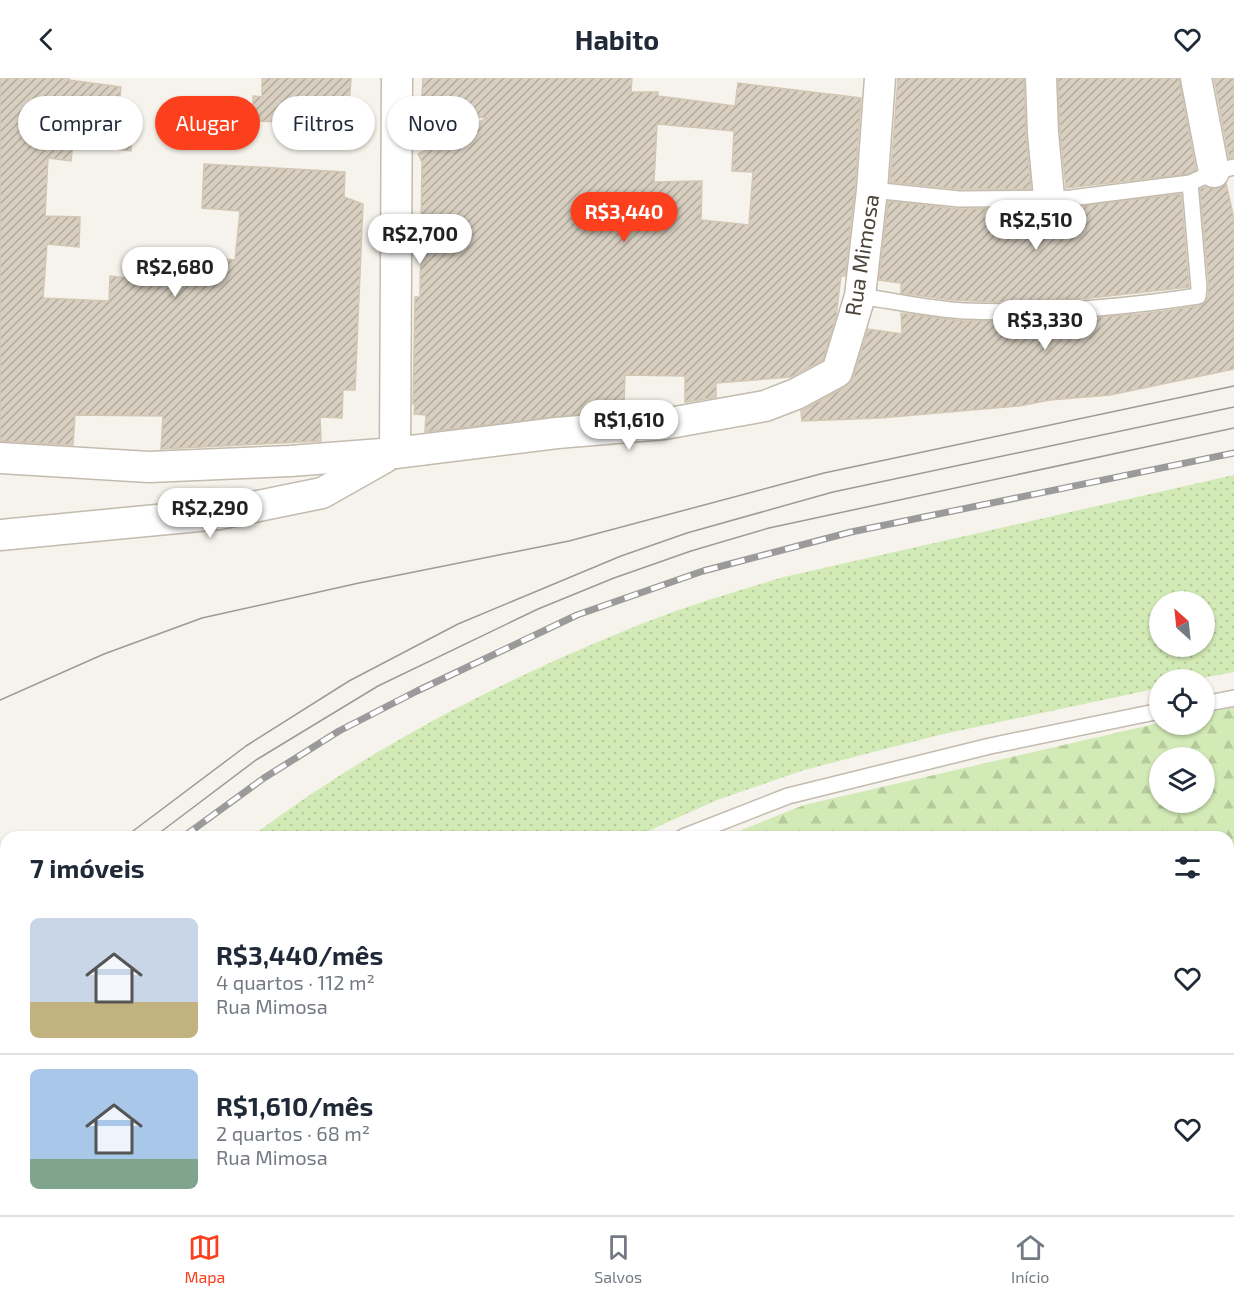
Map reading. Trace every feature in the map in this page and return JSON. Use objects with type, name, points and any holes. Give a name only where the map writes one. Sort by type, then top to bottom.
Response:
[{"type":"street","points":[[0,535],[219,514],[322,493],[394,453],[397,78]]},
{"type":"street","name":"Rua Mimosa","points":[[0,458],[149,467],[290,461],[394,453],[557,433],[664,424],[765,406],[796,394],[837,372],[860,296],[872,190],[880,78]]},
{"type":"street","points":[[1041,78],[1049,197]]},
{"type":"street","points":[[1196,78],[1213,174]]},
{"type":"lane","points":[[860,296],[963,311],[1082,310],[1134,306],[1198,296],[1213,174],[1071,198],[959,199],[872,190]]},
{"type":"lane","points":[[1215,702],[1234,698]]},
{"type":"lane","points":[[699,831],[788,796],[990,746],[1149,713]]},
{"type":"green space","points":[[1234,475],[1234,672],[1215,676],[1215,669],[1149,669],[1149,690],[939,735],[804,770],[717,800],[648,831],[259,831],[339,776],[431,722],[526,674],[644,623],[784,577]]},
{"type":"green space","points":[[1234,707],[1234,831],[739,831],[804,805],[1149,725],[1149,735],[1215,735],[1215,711]]},
{"type":"building","points":[[0,78],[69,78],[69,80],[121,87],[120,96],[18,96],[18,150],[72,150],[71,161],[48,158],[45,216],[80,217],[79,247],[47,244],[43,298],[109,301],[110,276],[171,283],[173,256],[235,260],[240,211],[202,208],[204,164],[345,172],[344,197],[363,204],[355,390],[343,390],[342,418],[320,417],[321,441],[161,449],[163,416],[75,415],[73,445],[0,441]]},
{"type":"building","points":[[262,78],[351,78],[350,96],[272,96],[272,122],[260,121],[260,97],[262,97]]},
{"type":"building","points":[[423,78],[632,78],[631,92],[658,92],[658,96],[735,106],[738,83],[861,98],[855,188],[845,276],[841,276],[836,317],[823,360],[791,377],[716,383],[716,397],[687,402],[685,402],[685,376],[625,375],[624,404],[601,406],[601,412],[425,432],[426,415],[414,414],[415,404],[413,404],[415,297],[420,297],[422,162],[418,154],[426,150],[479,150],[479,122],[487,118],[479,117],[479,96],[422,96]],"holes":[[[657,124],[734,131],[732,171],[753,172],[749,225],[701,220],[702,181],[654,182]]]},
{"type":"building","points":[[898,78],[1024,78],[1031,189],[959,189],[890,182]]},
{"type":"building","points":[[1058,78],[1179,78],[1196,170],[1187,174],[1066,188],[1060,132]]},
{"type":"building","points":[[1214,78],[1234,78],[1234,158],[1229,158]]},
{"type":"building","points":[[1226,183],[1234,219],[1234,369],[1110,395],[1050,400],[1019,406],[880,418],[802,421],[801,411],[845,387],[853,378],[868,329],[902,334],[901,313],[963,321],[1053,320],[1141,314],[1199,306],[1208,297],[1209,287],[1200,189],[1206,187],[1218,189]]},
{"type":"building","points":[[1181,194],[1189,287],[1081,299],[994,302],[952,300],[901,293],[901,283],[879,280],[888,201],[959,209],[1036,208],[1042,213],[1050,214],[1062,208]]},
{"type":"tram line","points":[[0,700],[104,654],[202,618],[359,583],[569,541],[824,473],[1234,386]]},
{"type":"tram line","points":[[133,831],[246,746],[349,681],[458,624],[621,556],[687,533],[833,492],[1234,407]]},
{"type":"tram line","points":[[162,831],[256,760],[378,686],[538,609],[614,578],[691,551],[769,528],[1234,428]]},
{"type":"railway","points":[[191,831],[264,778],[339,731],[577,615],[703,571],[851,532],[1234,453]]}]
